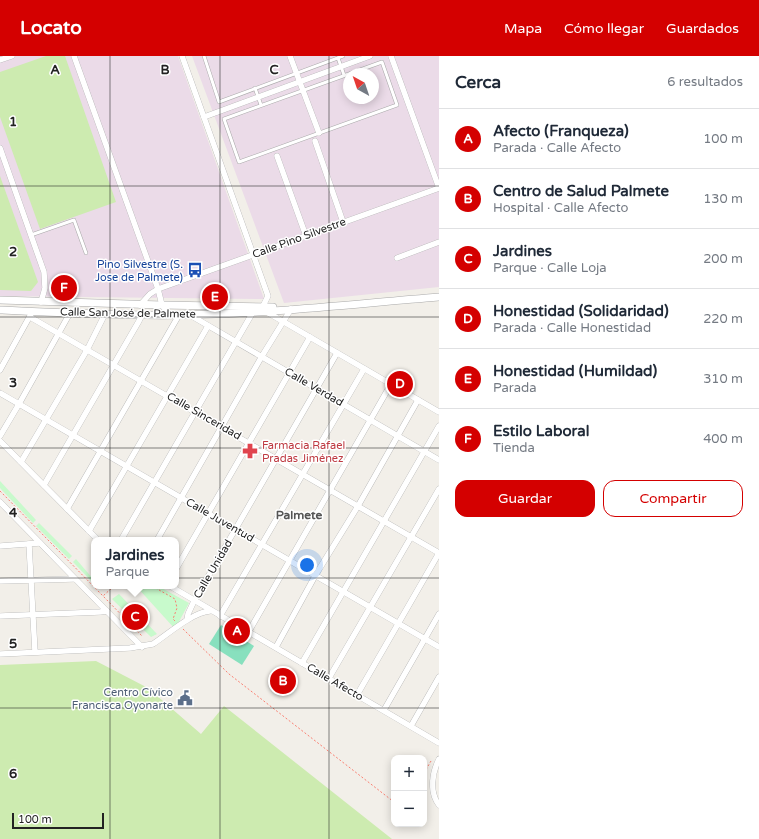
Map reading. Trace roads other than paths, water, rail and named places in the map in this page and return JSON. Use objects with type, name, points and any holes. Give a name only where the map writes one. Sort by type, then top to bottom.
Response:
[{"type":"street","points":[[0,60],[12,56]]},
{"type":"street","points":[[74,56],[158,289],[162,305],[168,315]]},
{"type":"street","points":[[182,56],[268,296],[264,309],[439,412]]},
{"type":"street","points":[[290,56],[319,133]]},
{"type":"street","points":[[204,117],[370,56]]},
{"type":"street","points":[[391,56],[439,188]]},
{"type":"street","points":[[314,141],[343,222]]},
{"type":"street","points":[[0,148],[44,272],[45,288],[41,302],[31,314],[0,370]]},
{"type":"street","points":[[277,156],[306,236]]},
{"type":"street","name":"Calle Pino Silvestre","points":[[158,289],[439,188]]},
{"type":"street","points":[[397,258],[439,242]]},
{"type":"street","points":[[140,305],[150,294],[158,289]]},
{"type":"street","name":"Calle San José de Palmete","points":[[0,300],[291,309],[439,297]]},
{"type":"street","points":[[31,314],[69,303]]},
{"type":"street","name":"Calle San José de Palmete","points":[[0,310],[31,314],[189,315],[253,312],[264,309],[303,308]]},
{"type":"street","points":[[158,537],[262,356],[291,309]]},
{"type":"street","points":[[123,537],[253,312]]},
{"type":"street","name":"Calle Sinceridad","points":[[31,314],[87,350],[439,553]]},
{"type":"street","points":[[0,436],[70,314]]},
{"type":"street","points":[[21,462],[87,350],[105,314]]},
{"type":"street","points":[[44,485],[74,436],[142,315]]},
{"type":"street","points":[[67,509],[179,315]]},
{"type":"street","name":"Calle Verdad","points":[[189,315],[439,460]]},
{"type":"street","points":[[89,531],[208,326]]},
{"type":"street","points":[[179,564],[310,337]]},
{"type":"street","name":"Calle Unidad","points":[[187,620],[194,601],[337,353]]},
{"type":"street","points":[[220,616],[304,474],[364,368]]},
{"type":"street","points":[[248,632],[291,560],[391,384]]},
{"type":"street","name":"Calle Juventud","points":[[0,393],[101,450],[439,647]]},
{"type":"street","points":[[276,647],[418,400]]},
{"type":"street","points":[[302,663],[439,426]]},
{"type":"street","points":[[0,441],[95,537]]},
{"type":"street","points":[[329,678],[439,489]]},
{"type":"street","points":[[0,502],[142,647]]},
{"type":"street","points":[[0,511],[8,510]]},
{"type":"street","points":[[0,546],[40,543]]},
{"type":"street","points":[[29,544],[35,652]]},
{"type":"street","points":[[356,695],[439,553]]},
{"type":"street","points":[[0,581],[74,579]]},
{"type":"street","name":"Calle Afecto","points":[[175,589],[210,611],[276,647],[356,695],[438,741]]},
{"type":"street","points":[[0,616],[107,611]]},
{"type":"street","points":[[0,654],[142,647],[153,644],[187,620],[205,611],[210,611]]},
{"type":"street","points":[[384,710],[439,614]]},
{"type":"street","points":[[411,726],[439,677]]},
{"type":"street","points":[[439,759],[432,785],[435,800],[439,805]]},
{"type":"lane","points":[[204,56],[219,102],[343,56]]},
{"type":"lane","points":[[338,58],[343,73]]},
{"type":"lane","points":[[343,76],[224,119],[239,162],[397,105],[382,62],[366,68]]},
{"type":"lane","points":[[255,88],[261,105]]},
{"type":"lane","points":[[31,236],[74,220],[86,252]]},
{"type":"place","name":"Pino Silvestre (S. Jose de Palmete)","points":[[195,270]]},
{"type":"place","name":"Estilo Laboral","points":[[64,288]]},
{"type":"place","name":"Honestidad (Humildad)","points":[[215,297]]},
{"type":"place","name":"Honestidad (Solidaridad)","points":[[400,384]]},
{"type":"place","name":"Farmacia Rafael Pradas Jiménez","points":[[250,451]]},
{"type":"place","name":"Jardines","points":[[135,617]]},
{"type":"place","name":"Afecto (Franqueza)","points":[[237,631]]},
{"type":"place","name":"Centro de Salud Palmete","points":[[283,681]]},
{"type":"place","name":"Centro Cívico Francisca Oyonarte","points":[[185,698]]},
{"type":"district","name":"Palmete","points":[[299,515]]}]
